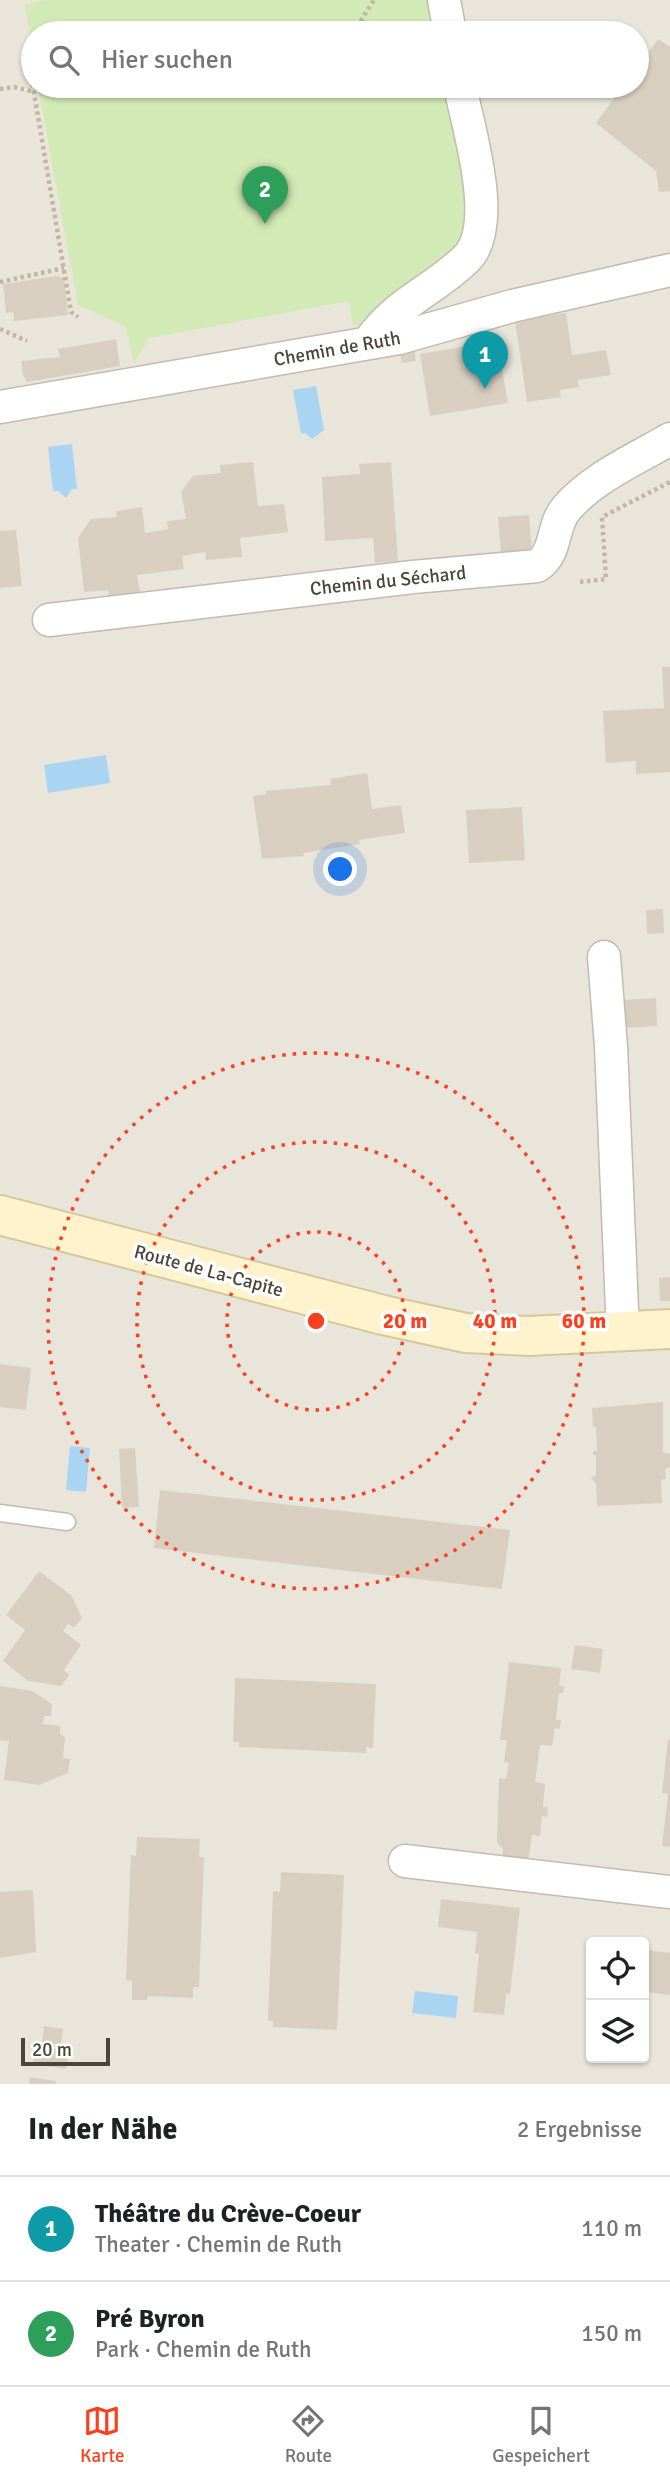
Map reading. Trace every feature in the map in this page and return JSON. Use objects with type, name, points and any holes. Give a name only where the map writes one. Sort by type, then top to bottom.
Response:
[{"type":"street","points":[[443,0],[447,21]]},
{"type":"street","points":[[368,343],[384,319],[466,259],[479,236],[481,201],[462,98]]},
{"type":"street","name":"Chemin de Ruth","points":[[0,407],[368,343],[670,270]]},
{"type":"street","name":"Chemin du Séchard","points":[[49,620],[413,577],[537,566],[545,561],[558,521],[574,501],[593,485],[670,439]]},
{"type":"street","points":[[604,957],[611,1034],[624,1332]]},
{"type":"street","name":"Route de La-Capite","points":[[0,1215],[383,1315],[466,1333],[529,1336],[670,1329]]},
{"type":"street","points":[[405,1861],[670,1892]]},
{"type":"lane","points":[[0,1513],[67,1522]]},
{"type":"path","points":[[361,21],[374,0]]},
{"type":"path","points":[[0,89],[21,89]]},
{"type":"path","points":[[35,98],[71,312],[78,317]]},
{"type":"path","points":[[0,282],[64,268]]},
{"type":"path","points":[[0,329],[27,341]]},
{"type":"path","points":[[580,582],[606,579],[603,517],[670,482]]},
{"type":"shaded area","points":[[0,0],[670,0],[670,2084],[0,2084]]},
{"type":"green space","points":[[44,0],[432,0],[436,21],[27,21],[25,5]]},
{"type":"green space","points":[[40,98],[450,98],[467,188],[466,227],[460,243],[443,262],[363,319],[360,325],[353,325],[349,301],[149,338],[134,363],[126,327],[78,305]]},
{"type":"water","points":[[316,386],[324,430],[312,439],[305,433],[301,434],[293,390]]},
{"type":"water","points":[[72,444],[77,489],[72,489],[66,498],[59,491],[53,491],[48,447]]},
{"type":"water","points":[[106,755],[110,783],[48,793],[44,765]]},
{"type":"water","points":[[70,1446],[90,1448],[86,1492],[66,1490]]},
{"type":"water","points":[[415,1991],[458,1996],[456,2018],[412,2013]]},
{"type":"building","points":[[658,39],[670,47],[670,191],[659,192],[656,171],[596,123],[614,98],[649,98],[649,51]]},
{"type":"building","points":[[56,276],[64,278],[68,315],[14,321],[13,312],[6,313],[3,284]]},
{"type":"building","points":[[566,313],[572,355],[606,350],[611,375],[578,380],[579,387],[560,390],[561,397],[527,402],[515,321]]},
{"type":"building","points":[[116,339],[120,366],[27,382],[23,375],[21,361],[60,357],[58,349]]},
{"type":"building","points":[[497,341],[508,403],[430,416],[420,354]]},
{"type":"building","points":[[414,347],[416,361],[402,363],[399,350]]},
{"type":"building","points":[[253,462],[258,506],[284,504],[288,532],[240,538],[242,557],[206,560],[205,552],[182,556],[184,569],[137,575],[140,592],[109,596],[108,590],[84,592],[78,538],[91,519],[117,517],[116,511],[142,507],[145,533],[168,529],[167,521],[186,519],[181,492],[193,476],[221,473],[220,465]]},
{"type":"building","points":[[391,462],[398,561],[375,563],[373,538],[325,541],[322,477],[360,474],[359,464]]},
{"type":"building","points":[[529,515],[532,550],[501,553],[498,517]]},
{"type":"building","points":[[16,530],[22,586],[0,588],[0,531]]},
{"type":"building","points":[[662,667],[670,667],[670,772],[636,774],[636,761],[606,763],[603,711],[664,708]]},
{"type":"building","points":[[367,773],[372,809],[401,805],[405,833],[359,840],[360,844],[303,853],[304,856],[262,859],[253,796],[266,794],[266,791],[331,785],[330,779]]},
{"type":"building","points":[[522,807],[525,860],[469,863],[466,810]]},
{"type":"building","points":[[663,909],[664,933],[647,934],[646,910]]},
{"type":"building","points":[[656,998],[657,1026],[623,1028],[622,1000]]},
{"type":"building","points":[[670,1277],[670,1301],[660,1301],[659,1278]]},
{"type":"building","points":[[0,1364],[31,1368],[26,1410],[0,1407]]},
{"type":"building","points":[[663,1402],[663,1452],[670,1454],[670,1467],[665,1469],[666,1479],[661,1480],[662,1503],[597,1506],[596,1484],[591,1478],[596,1475],[596,1455],[593,1455],[593,1451],[597,1451],[592,1408]]},
{"type":"building","points":[[135,1448],[139,1507],[122,1508],[119,1449]]},
{"type":"building","points":[[160,1490],[510,1530],[502,1589],[154,1548]]},
{"type":"building","points":[[39,1571],[72,1596],[82,1618],[74,1628],[68,1624],[63,1631],[81,1645],[64,1670],[69,1675],[61,1686],[28,1681],[3,1661],[25,1630],[6,1615]]},
{"type":"building","points":[[575,1645],[603,1649],[600,1673],[571,1669]]},
{"type":"building","points":[[509,1662],[561,1668],[559,1686],[564,1686],[563,1693],[559,1693],[556,1720],[561,1720],[560,1729],[555,1728],[552,1746],[540,1745],[535,1782],[545,1784],[543,1807],[548,1807],[547,1817],[542,1816],[540,1836],[532,1835],[528,1861],[502,1857],[503,1849],[497,1842],[499,1778],[506,1779],[509,1763],[504,1762],[507,1740],[500,1740]]},
{"type":"building","points":[[235,1678],[376,1684],[373,1748],[366,1747],[366,1753],[239,1747],[239,1742],[233,1742]]},
{"type":"building","points":[[0,1686],[32,1691],[52,1704],[51,1716],[44,1716],[43,1724],[60,1726],[60,1734],[65,1737],[63,1758],[70,1759],[68,1773],[39,1785],[4,1780],[9,1741],[0,1740]]},
{"type":"building","points":[[668,1740],[670,1847],[662,1846],[668,1794],[662,1793]]},
{"type":"building","points":[[137,1837],[200,1839],[199,1857],[204,1857],[199,1987],[193,1987],[193,1998],[148,1996],[147,2000],[132,2000],[132,1981],[126,1980],[131,1855],[136,1856]]},
{"type":"building","points":[[281,1872],[344,1875],[337,2030],[273,2027],[273,2021],[268,2020],[273,1891],[280,1892]]},
{"type":"building","points":[[33,1890],[36,1952],[0,1958],[0,1892]]},
{"type":"building","points":[[441,1899],[520,1908],[510,1994],[506,1993],[504,2015],[473,2012],[479,1954],[475,1953],[477,1932],[438,1927]]},
{"type":"building","points":[[649,1950],[670,1953],[670,1995],[649,1993]]},
{"type":"building","points":[[44,2026],[63,2029],[61,2045],[42,2042]]},
{"type":"building","points":[[35,2046],[69,2051],[66,2069],[33,2064]]},
{"type":"building","points":[[30,2077],[56,2081],[56,2084],[29,2084]]},
{"type":"place","name":"Pré Byron","points":[[265,224]]},
{"type":"place","name":"Théâtre du Crève-Coeur","points":[[485,389]]}]
